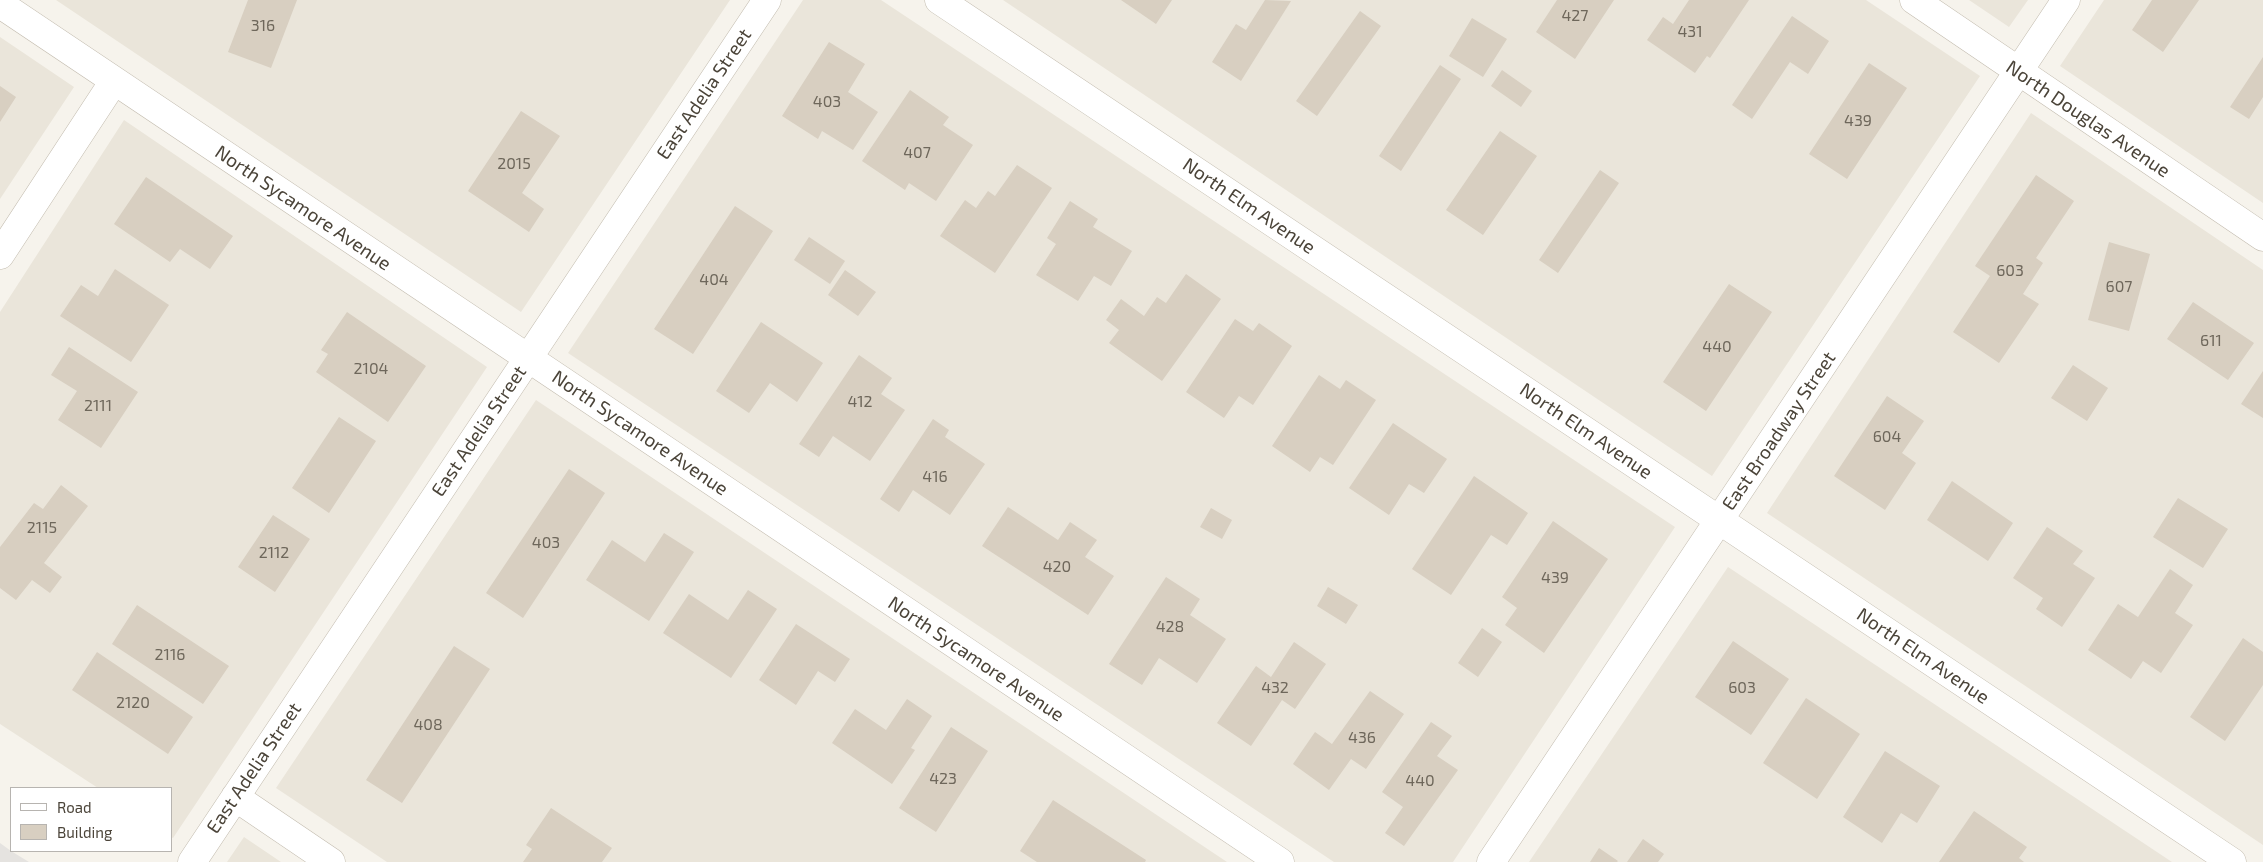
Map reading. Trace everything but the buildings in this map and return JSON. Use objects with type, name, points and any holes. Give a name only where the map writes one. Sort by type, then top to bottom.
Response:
[{"type":"street","name":"East Adelia Street","points":[[192,862],[767,0]]},
{"type":"street","name":"North Elm Avenue","points":[[939,0],[2232,862]]},
{"type":"street","name":"North Douglas Avenue","points":[[1914,0],[2263,237]]},
{"type":"street","name":"East Broadway Street","points":[[1491,862],[2066,0]]},
{"type":"street","name":"North Sycamore Avenue","points":[[0,4],[1280,862]]},
{"type":"street","points":[[0,255],[114,81]]},
{"type":"street","points":[[235,798],[331,862]]},
{"type":"shaded area","points":[[56,0],[730,0],[521,312]]},
{"type":"shaded area","points":[[803,0],[881,0],[1675,527],[1453,862],[1334,862],[568,353]]},
{"type":"shaded area","points":[[1003,0],[1866,0],[1980,76],[1712,476]]},
{"type":"shaded area","points":[[1969,0],[2028,0],[2009,27]]},
{"type":"shaded area","points":[[2104,0],[2263,0],[2263,203],[2060,66]]},
{"type":"shaded area","points":[[0,37],[74,87],[0,199]]},
{"type":"shaded area","points":[[2031,113],[2263,270],[2263,845],[1767,513]]},
{"type":"shaded area","points":[[124,120],[487,367],[173,838],[172,787],[96,787],[0,724],[0,312]]},
{"type":"shaded area","points":[[536,400],[1227,862],[387,862],[276,788]]},
{"type":"shaded area","points":[[1728,567],[2172,862],[1529,862]]},
{"type":"shaded area","points":[[244,837],[281,862],[227,862]]},
{"type":"shaded area","points":[[0,843],[10,852],[29,862],[0,862]]}]
